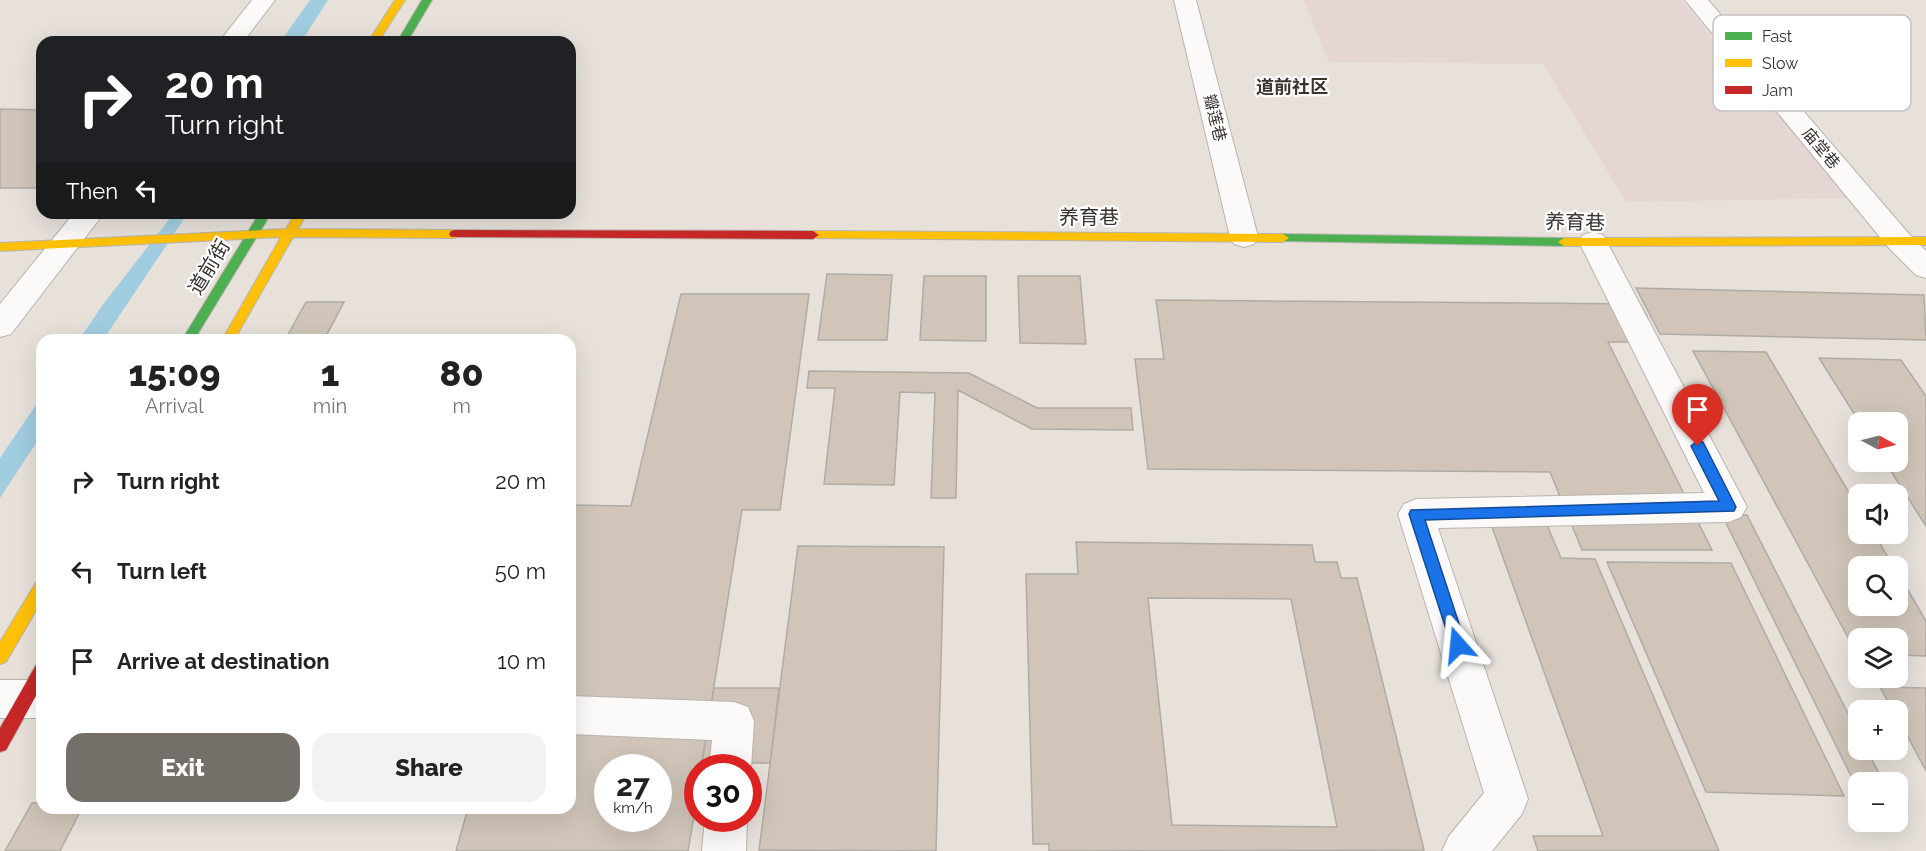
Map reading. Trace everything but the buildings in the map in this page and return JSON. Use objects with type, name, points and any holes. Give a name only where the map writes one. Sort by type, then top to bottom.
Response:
[{"type":"main road","points":[[377,36],[400,0]]},
{"type":"main road","points":[[406,36],[427,0]]},
{"type":"main road","name":"道前街","points":[[192,334],[261,219]]},
{"type":"main road","points":[[231,334],[297,219]]},
{"type":"main road","name":"养育巷","points":[[0,247],[289,232],[1244,237],[1593,242],[1913,241]]},
{"type":"main road","points":[[0,657],[36,596]]},
{"type":"main road","points":[[0,744],[27,692]]},
{"type":"street","points":[[236,36],[264,0]]},
{"type":"street","name":"瓣莲巷","points":[[1185,0],[1244,237]]},
{"type":"street","name":"庙堂巷","points":[[1696,0],[1713,19]]},
{"type":"street","name":"庙堂巷","points":[[1796,111],[1913,241],[1926,268]]},
{"type":"street","points":[[0,326],[85,219]]},
{"type":"street","points":[[1464,851],[1507,799],[1416,514],[1729,507],[1593,242]]},
{"type":"street","points":[[576,716],[734,721],[731,754]]},
{"type":"street","points":[[724,851],[725,832]]},
{"type":"shaded area","points":[[1304,0],[1681,0],[1713,38],[1713,111],[1775,111],[1849,198],[1626,202],[1543,64],[1329,62]]},
{"type":"water","points":[[310,0],[328,0],[305,36],[284,36]]},
{"type":"water","points":[[169,219],[184,219],[107,334],[83,334],[104,303]]},
{"type":"water","points":[[36,405],[36,443],[0,498],[0,458]]},
{"type":"traffic: fast","points":[[406,36],[427,0]]},
{"type":"traffic: fast","points":[[192,334],[261,220]]},
{"type":"traffic: fast","points":[[1283,238],[1564,242]]},
{"type":"traffic: slow","points":[[377,36],[400,0]]},
{"type":"traffic: slow","points":[[231,334],[298,219]]},
{"type":"traffic: slow","points":[[0,247],[289,233],[455,234]]},
{"type":"traffic: slow","points":[[813,235],[1283,238]]},
{"type":"traffic: slow","points":[[1564,242],[1926,241]]},
{"type":"traffic: slow","points":[[0,657],[36,596]]},
{"type":"traffic: jam","points":[[455,234],[813,235]]},
{"type":"traffic: jam","points":[[0,744],[36,681]]},
{"type":"district","name":"道前社区","points":[[1292,86]]},
{"type":"route","points":[[1458,645],[1416,514],[1729,507],[1698,446]]}]
